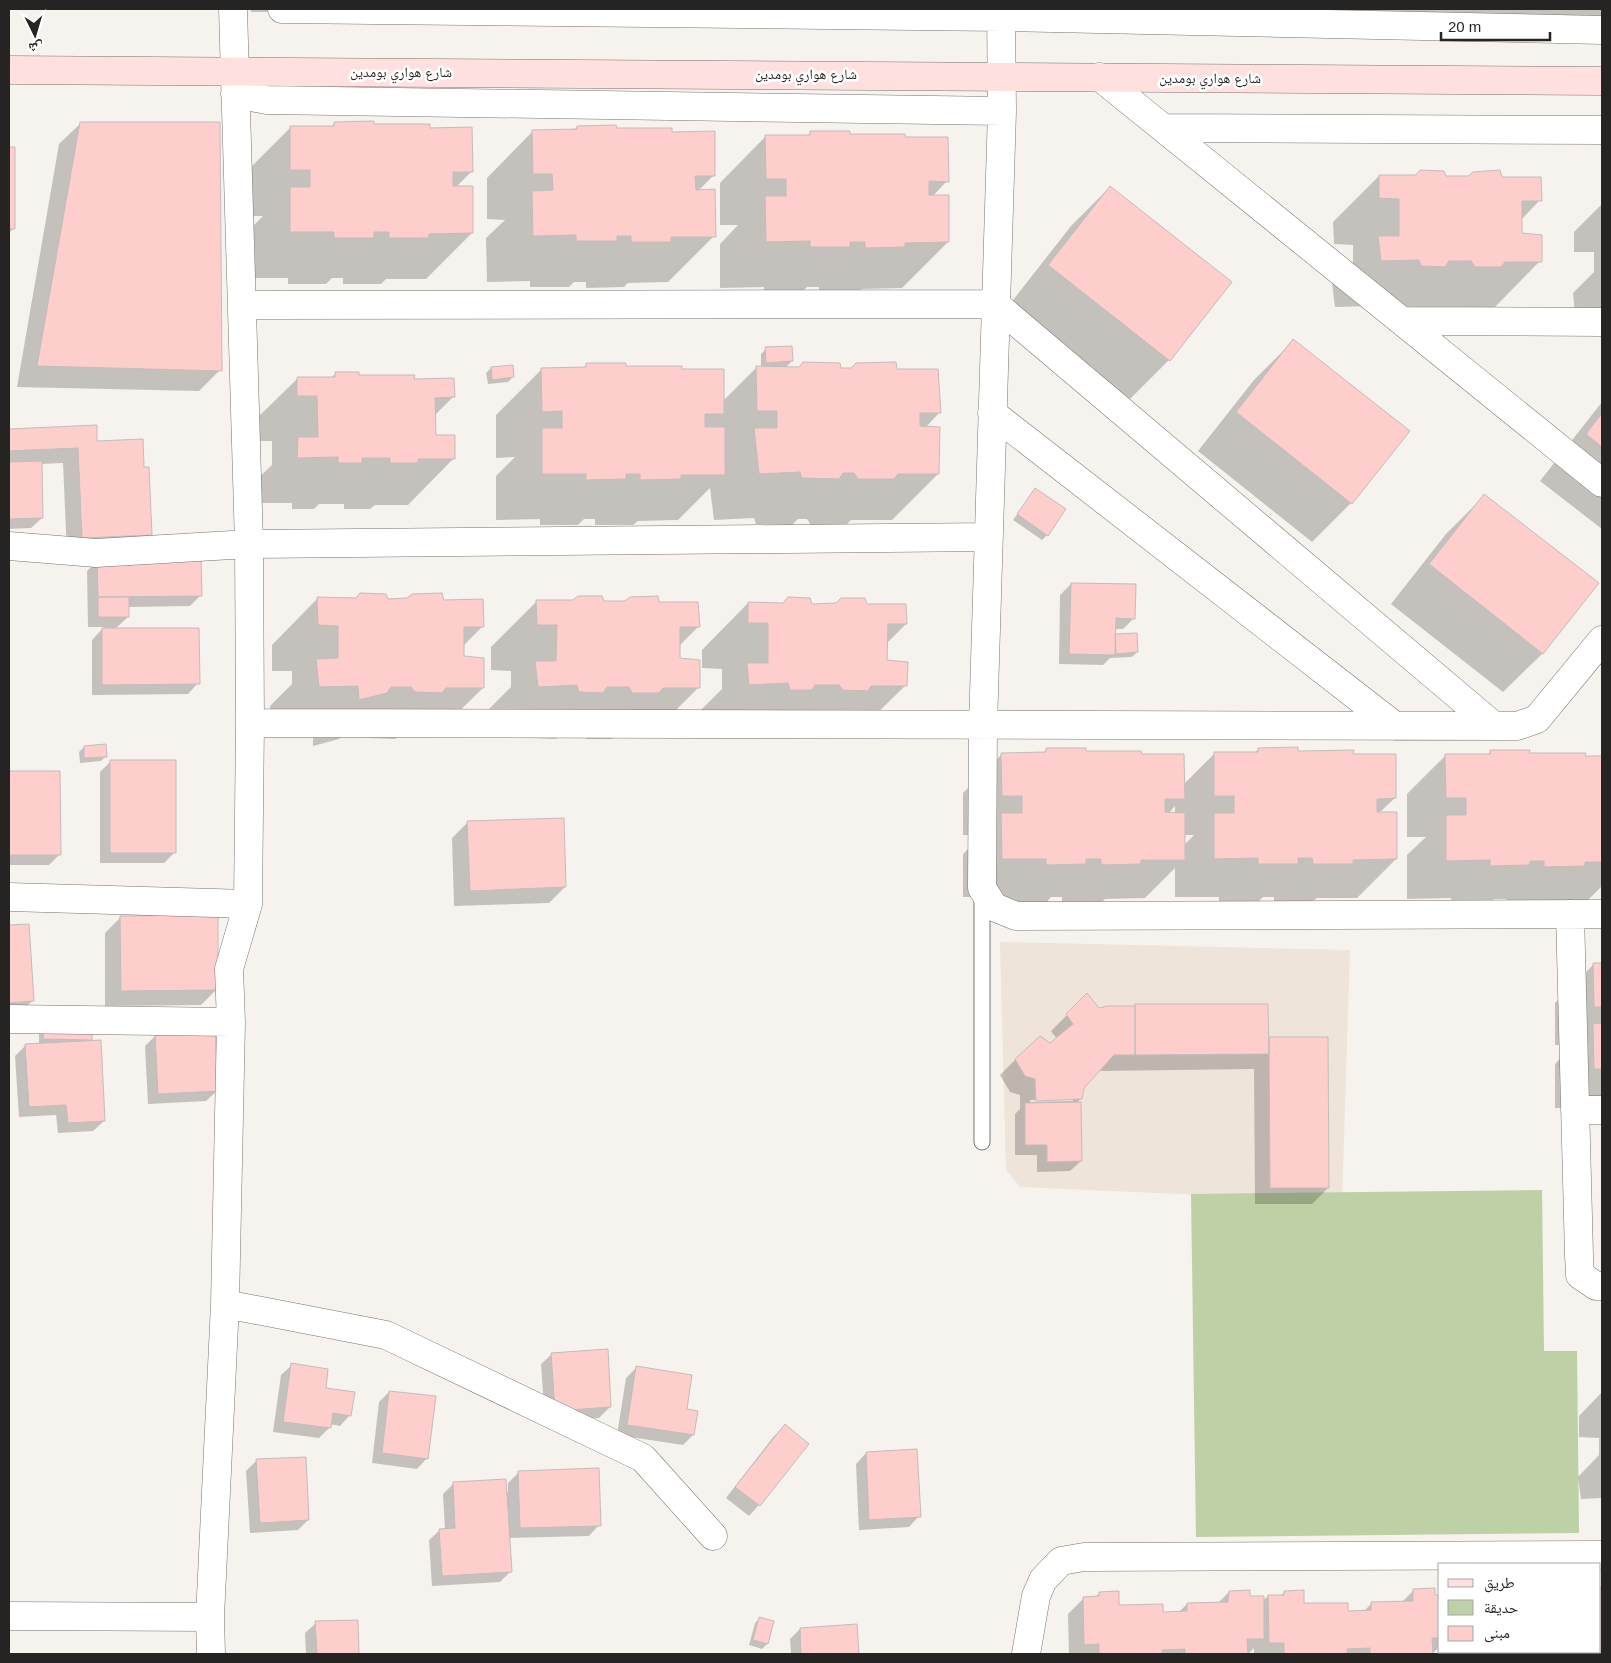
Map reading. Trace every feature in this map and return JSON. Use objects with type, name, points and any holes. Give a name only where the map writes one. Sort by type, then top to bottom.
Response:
[{"type":"main road","name":"شارع هواري بومدين","points":[[9,70],[235,83],[1003,76],[1602,81]]},
{"type":"street","points":[[211,1654],[210,1617],[225,1304],[231,1022],[230,970],[248,904],[249,544],[233,9]]},
{"type":"street","points":[[282,9],[1001,13],[1602,30]]},
{"type":"street","points":[[1001,13],[1003,76],[983,726],[982,888],[994,907],[1016,916],[1602,914]]},
{"type":"street","points":[[1100,77],[1602,483]]},
{"type":"street","points":[[235,83],[267,100],[1002,111]]},
{"type":"street","points":[[1164,128],[1602,130]]},
{"type":"street","points":[[242,305],[995,304],[1494,726]]},
{"type":"street","points":[[1402,321],[1602,322]]},
{"type":"street","points":[[992,413],[1395,726]]},
{"type":"street","points":[[9,546],[96,553],[249,544],[988,537]]},
{"type":"street","points":[[250,723],[1517,726],[1537,719],[1602,640]]},
{"type":"street","points":[[9,897],[248,904]]},
{"type":"street","points":[[1570,914],[1580,1275],[1596,1286],[1602,1286]]},
{"type":"street","points":[[9,1019],[231,1022]]},
{"type":"street","points":[[1575,1110],[1602,1110]]},
{"type":"street","points":[[225,1304],[386,1335],[643,1458],[713,1536]]},
{"type":"street","points":[[1026,1654],[1036,1596],[1043,1580],[1061,1561],[1084,1557],[1602,1555]]},
{"type":"street","points":[[9,1616],[210,1617]]},
{"type":"lane","points":[[982,888],[982,1142]]},
{"type":"shaded area","points":[[1000,942],[1350,950],[1342,1201],[1020,1187],[1006,1170]]},
{"type":"green space","points":[[1542,1190],[1544,1351],[1577,1351],[1579,1533],[1196,1537],[1191,1194]]},
{"type":"building","points":[[374,121],[374,124],[430,124],[430,128],[472,127],[473,172],[453,172],[453,186],[473,186],[473,233],[429,234],[429,238],[389,238],[389,232],[374,232],[374,238],[334,238],[334,232],[290,232],[290,187],[310,187],[310,170],[290,170],[290,126],[334,126],[334,122]]},
{"type":"building","points":[[80,122],[220,122],[222,371],[37,366]]},
{"type":"building","points":[[616,125],[617,128],[672,128],[672,132],[715,131],[715,176],[695,176],[696,190],[715,189],[716,237],[671,237],[671,242],[631,242],[631,236],[617,236],[617,241],[576,241],[576,235],[533,236],[532,191],[553,190],[552,174],[533,174],[532,130],[577,129],[577,126]]},
{"type":"building","points":[[810,131],[850,131],[850,134],[905,134],[906,137],[948,137],[949,182],[929,181],[929,195],[949,195],[949,242],[905,243],[905,247],[865,248],[865,242],[850,242],[850,247],[810,247],[810,241],[766,242],[765,196],[786,196],[786,179],[766,179],[765,135],[810,135]]},
{"type":"building","points":[[9,147],[15,147],[15,229],[9,229]]},
{"type":"building","points":[[1420,170],[1444,171],[1446,176],[1468,176],[1473,172],[1500,170],[1502,177],[1541,177],[1542,201],[1522,201],[1522,233],[1542,235],[1542,262],[1505,262],[1501,267],[1475,267],[1471,261],[1449,261],[1445,267],[1421,266],[1419,260],[1381,261],[1378,236],[1399,236],[1399,199],[1379,198],[1379,175],[1416,175]]},
{"type":"building","points":[[1110,186],[1232,282],[1170,361],[1048,265]]},
{"type":"building","points":[[1293,339],[1410,431],[1352,504],[1236,412]]},
{"type":"building","points":[[792,346],[793,361],[766,363],[765,347]]},
{"type":"building","points":[[803,362],[840,363],[841,368],[851,368],[856,363],[896,362],[897,369],[938,369],[941,413],[920,413],[920,426],[940,427],[939,474],[898,474],[894,479],[858,479],[854,473],[843,473],[839,479],[802,478],[800,472],[759,474],[754,428],[777,428],[777,411],[757,411],[756,366],[799,367]]},
{"type":"building","points":[[586,363],[626,363],[626,366],[682,366],[682,369],[724,369],[724,414],[705,414],[705,427],[725,427],[725,475],[681,475],[681,479],[640,480],[640,474],[626,474],[626,479],[586,480],[586,474],[542,474],[542,428],[562,428],[562,411],[542,412],[541,368],[586,367]]},
{"type":"building","points":[[513,365],[514,377],[492,380],[491,367]]},
{"type":"building","points":[[335,372],[359,372],[359,375],[415,375],[414,379],[454,378],[455,397],[435,398],[436,435],[455,435],[455,459],[418,459],[418,463],[390,463],[390,458],[362,458],[362,463],[338,463],[338,457],[297,458],[298,437],[318,437],[317,396],[297,396],[297,377],[335,377]]},
{"type":"building","points":[[1602,413],[1602,447],[1586,434]]},
{"type":"building","points":[[97,425],[97,441],[143,439],[144,467],[149,467],[152,535],[82,538],[78,448],[9,451],[9,429]]},
{"type":"building","points":[[42,461],[43,518],[9,519],[9,462]]},
{"type":"building","points":[[1035,488],[1066,509],[1048,536],[1017,514]]},
{"type":"building","points":[[1484,494],[1599,583],[1543,654],[1429,564]]},
{"type":"building","points":[[201,558],[202,596],[98,597],[97,559]]},
{"type":"building","points":[[1071,583],[1136,584],[1135,619],[1116,618],[1115,655],[1069,654]]},
{"type":"building","points":[[360,593],[386,594],[388,599],[407,598],[412,594],[442,593],[444,600],[483,599],[484,627],[464,627],[464,656],[484,658],[484,688],[446,688],[442,693],[415,692],[411,687],[391,687],[387,693],[359,700],[358,686],[319,687],[316,659],[338,658],[338,626],[318,625],[317,597],[356,598]]},
{"type":"building","points":[[578,596],[602,596],[604,601],[625,601],[630,597],[658,596],[659,602],[698,602],[700,627],[680,627],[680,658],[700,660],[700,688],[663,688],[659,693],[632,693],[629,687],[607,687],[603,693],[579,692],[577,685],[538,687],[535,661],[556,661],[557,625],[537,625],[536,600],[573,600]]},
{"type":"building","points":[[98,597],[129,597],[129,617],[98,617]]},
{"type":"building","points":[[788,597],[810,598],[812,604],[836,603],[841,598],[865,598],[867,604],[906,604],[907,624],[888,624],[887,660],[908,662],[907,686],[871,686],[868,691],[843,690],[839,685],[815,685],[812,690],[790,690],[788,683],[749,685],[747,663],[768,663],[768,623],[748,623],[748,602],[783,603]]},
{"type":"building","points":[[102,628],[199,628],[200,684],[102,685]]},
{"type":"building","points":[[1137,633],[1138,652],[1116,654],[1115,634]]},
{"type":"building","points":[[106,744],[107,757],[84,758],[84,746]]},
{"type":"building","points":[[1298,747],[1298,751],[1354,750],[1353,754],[1396,754],[1396,798],[1377,799],[1377,812],[1397,812],[1397,859],[1353,860],[1353,864],[1313,864],[1312,858],[1298,858],[1298,864],[1258,864],[1258,858],[1214,859],[1214,813],[1234,813],[1234,796],[1214,796],[1214,752],[1258,752],[1258,748]]},
{"type":"building","points":[[1046,748],[1086,748],[1086,751],[1141,751],[1142,754],[1184,754],[1185,799],[1165,799],[1165,812],[1185,813],[1185,860],[1141,860],[1141,864],[1101,865],[1101,859],[1086,859],[1086,864],[1046,865],[1046,859],[1002,859],[1001,813],[1022,813],[1022,796],[1002,796],[1001,753],[1046,752]]},
{"type":"building","points":[[1490,750],[1530,750],[1529,753],[1586,753],[1585,756],[1602,756],[1602,862],[1585,862],[1585,866],[1544,867],[1544,861],[1530,861],[1530,865],[1490,866],[1490,860],[1446,861],[1446,815],[1466,815],[1466,798],[1446,798],[1445,754],[1490,754]]},
{"type":"building","points":[[110,760],[176,760],[176,853],[110,853]]},
{"type":"building","points":[[9,771],[60,771],[61,855],[9,855]]},
{"type":"building","points":[[564,818],[566,887],[470,891],[467,821]]},
{"type":"building","points":[[218,915],[218,990],[121,991],[120,916]]},
{"type":"building","points":[[29,924],[34,1001],[9,1003],[9,925]]},
{"type":"building","points":[[1593,963],[1602,963],[1602,1007],[1594,1007]]},
{"type":"building","points":[[1087,993],[1099,1008],[1107,1006],[1135,1006],[1135,1055],[1114,1055],[1084,1088],[1082,1099],[1036,1101],[1035,1079],[1025,1076],[1015,1059],[1040,1036],[1050,1043],[1073,1024],[1066,1014]]},
{"type":"building","points":[[1135,1004],[1268,1004],[1269,1054],[1135,1055]]},
{"type":"building","points":[[44,1023],[92,1024],[92,1040],[43,1039]]},
{"type":"building","points":[[1602,1023],[1602,1069],[1594,1069],[1593,1024]]},
{"type":"building","points":[[215,1031],[218,1091],[158,1094],[155,1034]]},
{"type":"building","points":[[1269,1037],[1328,1037],[1329,1188],[1270,1188]]},
{"type":"building","points":[[101,1040],[105,1121],[68,1123],[66,1105],[29,1107],[25,1044]]},
{"type":"building","points":[[1081,1102],[1082,1161],[1047,1162],[1047,1145],[1025,1145],[1025,1103]]},
{"type":"building","points":[[608,1349],[611,1407],[555,1411],[551,1353]]},
{"type":"building","points":[[291,1363],[328,1369],[326,1388],[355,1392],[351,1416],[333,1413],[331,1428],[283,1422]]},
{"type":"building","points":[[636,1366],[692,1375],[687,1409],[698,1411],[694,1435],[627,1425]]},
{"type":"building","points":[[389,1391],[436,1396],[428,1459],[382,1453]]},
{"type":"building","points":[[785,1424],[809,1444],[760,1506],[735,1487]]},
{"type":"building","points":[[917,1449],[921,1517],[869,1520],[866,1452]]},
{"type":"building","points":[[306,1457],[309,1520],[260,1523],[256,1459]]},
{"type":"building","points":[[599,1468],[601,1526],[520,1528],[518,1471]]},
{"type":"building","points":[[506,1479],[512,1572],[442,1576],[439,1529],[455,1528],[453,1482]]},
{"type":"building","points":[[1602,1587],[1602,1654],[1554,1654],[1601,1653]]},
{"type":"building","points":[[1435,1588],[1435,1595],[1438,1595],[1438,1638],[1432,1638],[1433,1654],[1370,1654],[1370,1648],[1347,1649],[1347,1654],[1284,1654],[1284,1643],[1269,1643],[1268,1595],[1284,1595],[1284,1591],[1304,1590],[1304,1603],[1348,1603],[1348,1611],[1371,1610],[1371,1602],[1413,1601],[1413,1589]]},
{"type":"building","points":[[1250,1590],[1250,1596],[1264,1596],[1264,1639],[1247,1639],[1248,1654],[1185,1654],[1185,1649],[1162,1650],[1162,1654],[1099,1654],[1099,1644],[1084,1645],[1083,1597],[1099,1596],[1099,1592],[1119,1591],[1119,1605],[1163,1604],[1163,1612],[1187,1611],[1187,1603],[1228,1602],[1229,1591]]},
{"type":"building","points":[[759,1617],[774,1621],[768,1644],[753,1640]]},
{"type":"building","points":[[358,1620],[359,1654],[317,1654],[315,1621]]},
{"type":"building","points":[[857,1624],[859,1654],[801,1654],[800,1628]]},
{"type":"building","points":[[1468,1653],[1531,1653],[1531,1654]]}]
